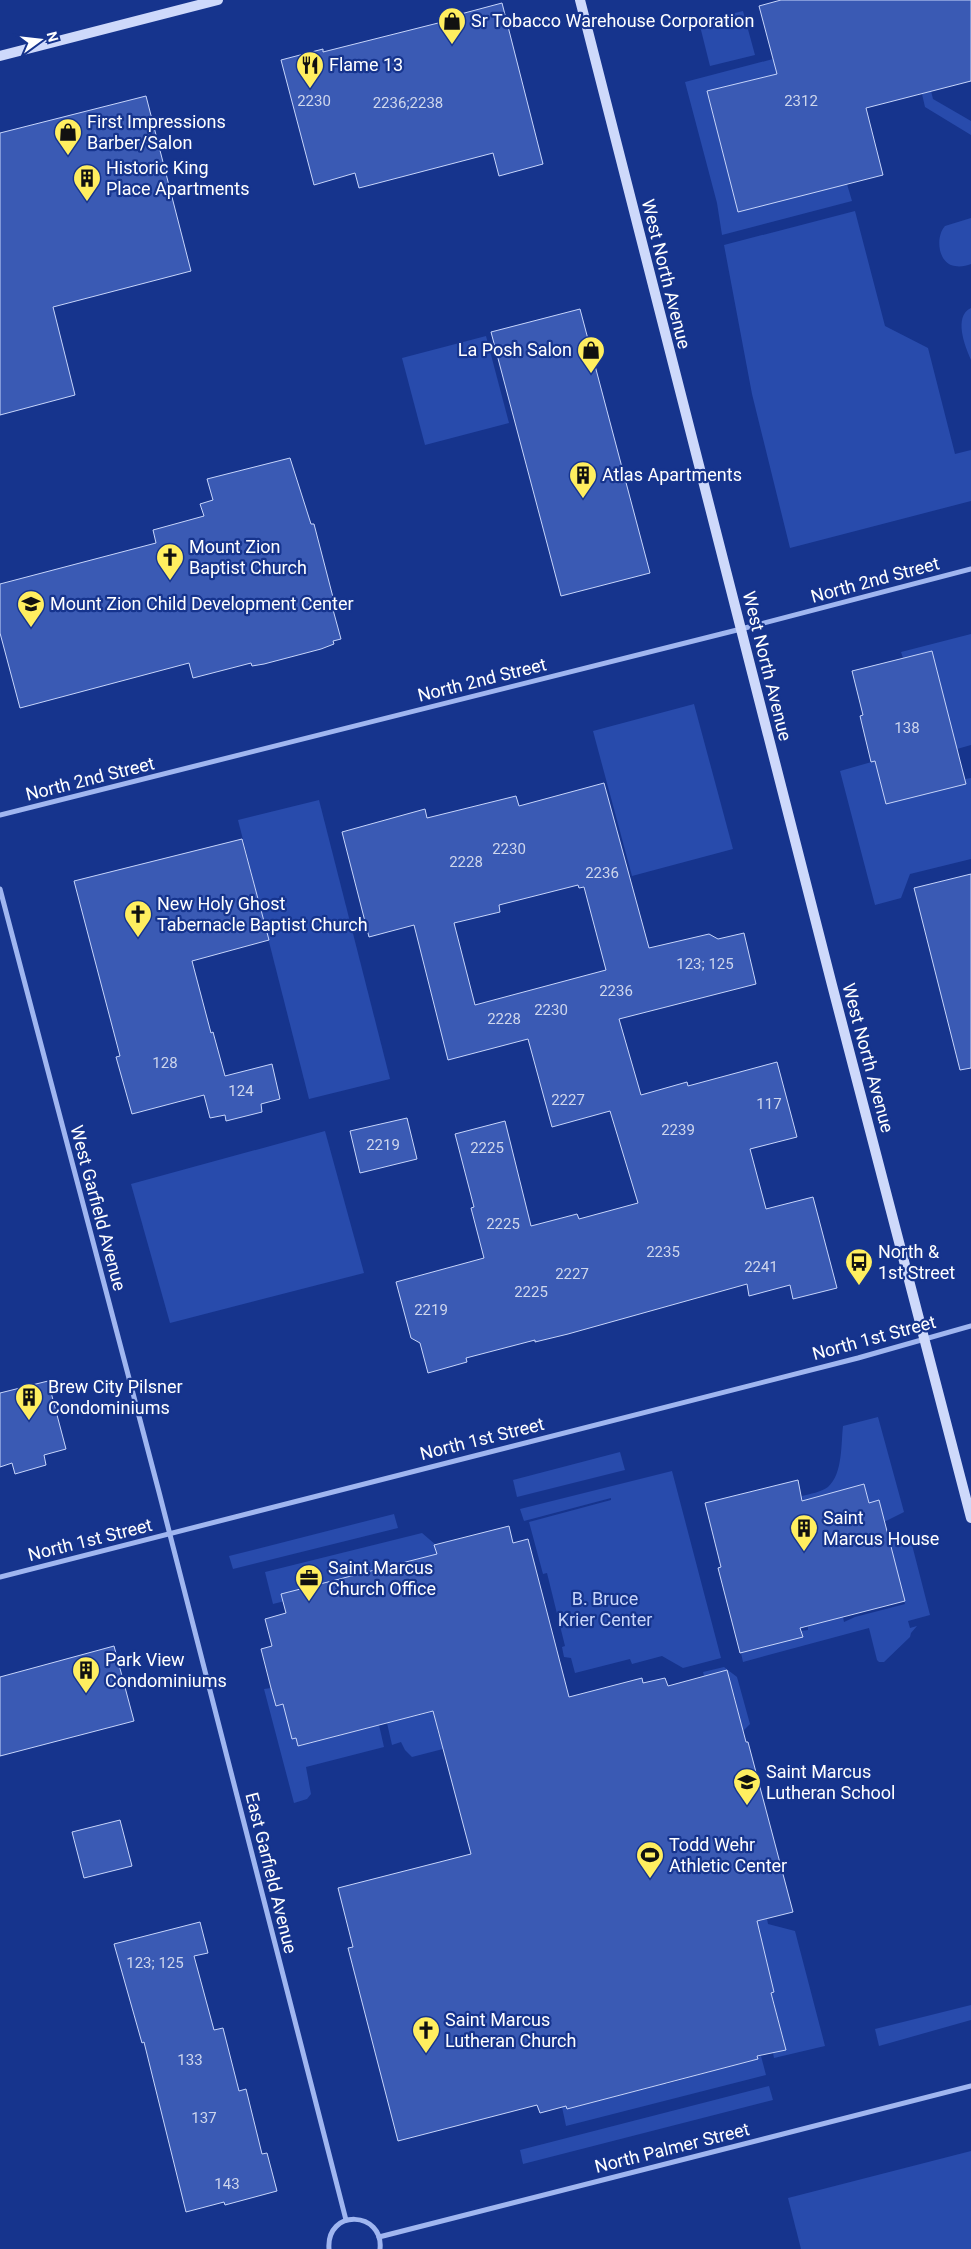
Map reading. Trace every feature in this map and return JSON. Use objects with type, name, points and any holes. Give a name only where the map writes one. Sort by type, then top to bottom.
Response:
[{"type":"main road","points":[[0,56],[218,0]]},
{"type":"main road","name":"West North Avenue","points":[[580,0],[971,1518]]},
{"type":"street","name":"North 2nd Street","points":[[0,816],[971,569]]},
{"type":"street","name":"West Garfield Avenue","points":[[0,889],[169,1534]]},
{"type":"street","name":"North 1st Street","points":[[0,1577],[971,1326]]},
{"type":"street","name":"East Garfield Avenue","points":[[169,1534],[346,2220]]},
{"type":"street","name":"North Palmer Street","points":[[379,2237],[971,2086]]},
{"type":"street","points":[[329,2249],[332,2231],[336,2226],[346,2220],[360,2219],[372,2226],[379,2237],[380,2249]]},
{"type":"green space","points":[[743,11],[755,55],[710,66],[699,22]]},
{"type":"green space","points":[[773,59],[777,74],[707,92],[738,212],[847,184],[852,201],[722,235],[717,203],[685,82]]},
{"type":"green space","points":[[931,91],[933,99],[971,121],[971,135],[925,107],[922,94]]},
{"type":"green space","points":[[855,211],[885,326],[928,348],[955,454],[971,450],[971,501],[790,548],[752,394],[724,245]]},
{"type":"green space","points":[[971,218],[971,264],[955,266],[949,264],[940,249],[939,243],[942,231],[945,226]]},
{"type":"green space","points":[[971,308],[971,360],[966,348],[962,325],[966,312]]},
{"type":"green space","points":[[486,336],[509,423],[425,445],[402,358]]},
{"type":"green space","points":[[971,634],[971,745],[957,749],[932,651],[903,658],[901,652]]},
{"type":"green space","points":[[694,704],[733,849],[632,876],[593,731]]},
{"type":"green space","points":[[875,761],[886,804],[966,784],[965,779],[971,778],[971,859],[910,874],[901,898],[875,905],[840,771]]},
{"type":"green space","points":[[319,800],[390,1079],[309,1099],[238,820]]},
{"type":"green space","points":[[325,1131],[364,1273],[170,1323],[131,1184]]},
{"type":"green space","points":[[878,1417],[904,1512],[884,1522],[869,1503],[864,1484],[803,1502],[802,1496],[822,1490],[833,1481],[839,1466],[843,1426]]},
{"type":"green space","points":[[620,1452],[625,1470],[517,1497],[513,1480]]},
{"type":"green space","name":"B. Bruce Krier Center","points":[[672,1471],[721,1658],[683,1668],[662,1656],[632,1664],[630,1659],[575,1673],[571,1658],[564,1657],[562,1647],[565,1646],[547,1573],[543,1574],[529,1522],[611,1500],[611,1498],[524,1521],[520,1509]]},
{"type":"green space","points":[[394,1514],[398,1528],[233,1569],[229,1556]]},
{"type":"green space","points":[[422,1533],[436,1545],[439,1562],[273,1604],[265,1572]]},
{"type":"green space","points":[[894,1536],[910,1537],[930,1615],[908,1621],[910,1628],[917,1626],[910,1637],[884,1662],[877,1660],[869,1628],[743,1662],[741,1653],[803,1636],[801,1631],[808,1630],[808,1626],[843,1617],[844,1622],[855,1617],[905,1604],[888,1538]]},
{"type":"green space","points":[[724,1667],[737,1677],[750,1724],[743,1731],[734,1695],[704,1676],[703,1672]]},
{"type":"green space","points":[[271,1688],[276,1706],[287,1703],[299,1746],[379,1725],[384,1747],[306,1767],[311,1794],[307,1799],[294,1803],[264,1689]]},
{"type":"green space","points":[[436,1711],[440,1728],[437,1729],[443,1749],[412,1757],[405,1750],[401,1742],[392,1745],[387,1723]]},
{"type":"green space","points":[[767,1919],[768,1924],[795,1931],[825,2046],[774,2058],[773,2053],[786,2049],[753,1922]]},
{"type":"green space","points":[[971,2005],[971,2020],[879,2046],[875,2029]]},
{"type":"green space","points":[[761,2056],[766,2075],[566,2126],[562,2107],[566,2106],[567,2109],[660,2085],[659,2082],[665,2081],[666,2084],[709,2072],[709,2069],[716,2068],[717,2070],[758,2059],[757,2057]]},
{"type":"green space","points":[[769,2086],[773,2100],[523,2164],[520,2150]]},
{"type":"green space","points":[[971,2151],[971,2249],[801,2249],[788,2198]]},
{"type":"building","points":[[781,0],[971,0],[971,81],[866,108],[883,175],[738,212],[707,91],[777,74],[759,6]]},
{"type":"building","points":[[502,3],[543,164],[499,176],[493,153],[359,188],[355,173],[314,185],[281,60],[323,49],[323,52],[458,18],[457,15]]},
{"type":"building","name":"Historic King Place Apartments","points":[[146,96],[191,271],[53,307],[75,395],[0,415],[0,133]]},
{"type":"building","name":"Atlas Apartments","points":[[580,309],[650,573],[561,596],[491,332]]},
{"type":"building","name":"Mount Zion Baptist Church","points":[[290,458],[311,524],[314,524],[335,605],[332,606],[341,639],[333,641],[334,644],[321,649],[264,664],[252,666],[251,663],[193,678],[189,663],[20,708],[0,633],[0,584],[156,543],[153,530],[204,516],[200,504],[213,500],[207,479]]},
{"type":"building","points":[[932,651],[966,784],[886,804],[875,761],[871,762],[860,716],[863,715],[852,671]]},
{"type":"building","points":[[604,783],[649,948],[709,934],[718,939],[744,933],[756,984],[619,1019],[641,1095],[687,1082],[688,1086],[777,1062],[797,1137],[750,1149],[766,1209],[813,1197],[837,1288],[793,1299],[790,1285],[749,1296],[747,1284],[568,1334],[535,1342],[535,1340],[466,1358],[467,1362],[428,1373],[420,1343],[411,1338],[396,1282],[484,1258],[471,1208],[474,1207],[455,1134],[505,1121],[531,1226],[577,1214],[579,1219],[638,1203],[610,1111],[552,1127],[528,1039],[448,1060],[414,925],[369,937],[342,832],[425,809],[427,818],[516,796],[519,806]],"holes":[[[578,885],[579,888],[584,887],[606,970],[475,1005],[454,923],[500,912],[499,905]]]},
{"type":"building","points":[[242,839],[269,940],[192,961],[211,1033],[213,1032],[225,1076],[272,1064],[280,1099],[261,1104],[262,1112],[226,1121],[225,1115],[210,1118],[204,1095],[132,1114],[116,1057],[120,1056],[74,881]]},
{"type":"building","points":[[971,874],[971,1068],[960,1070],[914,888]]},
{"type":"building","points":[[407,1118],[417,1159],[360,1173],[350,1131]]},
{"type":"building","name":"Brew City Pilsner Condominiums","points":[[48,1381],[66,1449],[44,1455],[46,1465],[15,1474],[12,1463],[0,1467],[0,1393]]},
{"type":"building","name":"Saint Marcus House","points":[[798,1480],[802,1501],[864,1484],[869,1503],[879,1500],[905,1601],[800,1628],[803,1637],[740,1653],[718,1568],[721,1567],[705,1503]]},
{"type":"building","points":[[509,1526],[513,1543],[528,1539],[569,1697],[642,1678],[643,1683],[665,1678],[668,1686],[727,1670],[793,1912],[757,1921],[774,1992],[771,1993],[786,2050],[757,2056],[758,2059],[567,2109],[566,2106],[540,2113],[537,2105],[398,2141],[348,1948],[353,1947],[338,1888],[471,1854],[433,1711],[298,1746],[296,1738],[292,1739],[283,1704],[276,1706],[271,1688],[261,1649],[272,1646],[265,1619],[286,1613],[281,1594],[437,1554],[434,1545]]},
{"type":"building","points":[[114,1646],[134,1721],[0,1756],[0,1677]]},
{"type":"building","points":[[120,1820],[132,1866],[84,1878],[72,1832]]},
{"type":"building","points":[[200,1922],[208,1953],[194,1956],[214,2030],[223,2028],[239,2091],[246,2089],[262,2154],[267,2153],[277,2191],[225,2205],[224,2202],[186,2212],[144,2042],[142,2043],[114,1944]]},
{"type":"place","name":"Sr Tobacco Warehouse Corporation","points":[[452,45]]},
{"type":"place","name":"Flame 13","points":[[310,89]]},
{"type":"place","name":"First Impressions Barber/Salon","points":[[68,156]]},
{"type":"place","name":"Historic King Place Apartments","points":[[87,202]]},
{"type":"place","name":"La Posh Salon","points":[[591,374]]},
{"type":"place","name":"Atlas Apartments","points":[[583,499]]},
{"type":"place","name":"Mount Zion Baptist Church","points":[[170,581]]},
{"type":"place","name":"Mount Zion Child Development Center","points":[[31,628]]},
{"type":"place","name":"New Holy Ghost Tabernacle Baptist Church","points":[[138,938]]},
{"type":"place","name":"North & 1st Street","points":[[859,1286]]},
{"type":"place","name":"Brew City Pilsner Condominiums","points":[[29,1421]]},
{"type":"place","name":"Saint Marcus House","points":[[804,1552]]},
{"type":"place","name":"Saint Marcus Church Office","points":[[309,1602]]},
{"type":"place","name":"Park View Condominiums","points":[[86,1694]]},
{"type":"place","name":"Saint Marcus Lutheran School","points":[[747,1806]]},
{"type":"place","name":"Todd Wehr Athletic Center","points":[[650,1879]]},
{"type":"place","name":"Saint Marcus Lutheran Church","points":[[426,2054]]}]
